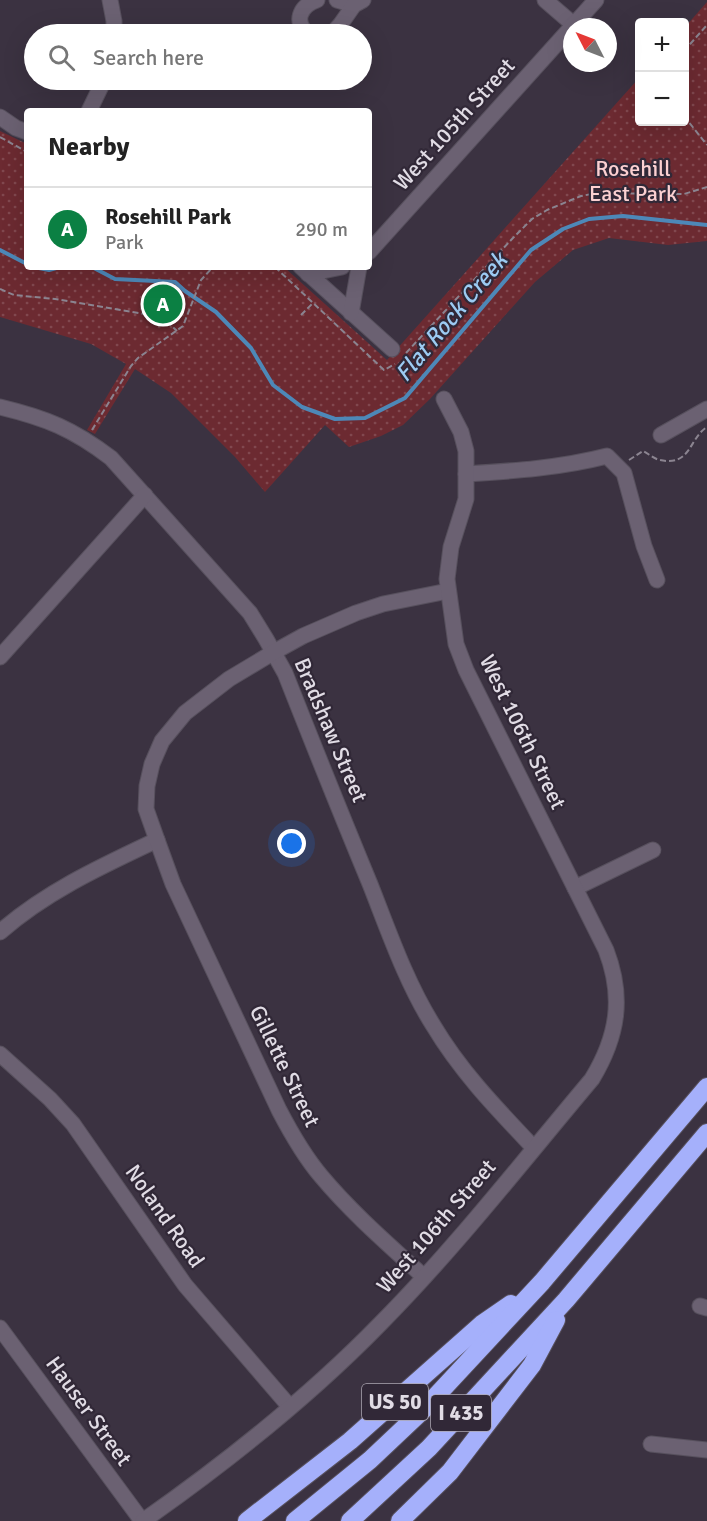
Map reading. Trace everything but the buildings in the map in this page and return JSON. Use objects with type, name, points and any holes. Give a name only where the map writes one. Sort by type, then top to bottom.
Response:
[{"type":"highway","name":"I 435","points":[[295,1521],[370,1460],[423,1410],[542,1282],[707,1087]]},
{"type":"highway","name":"I 435","points":[[350,1521],[429,1448],[566,1300],[707,1133]]},
{"type":"highway","name":"US 50","points":[[247,1521],[350,1441],[482,1324],[542,1282]]},
{"type":"highway","points":[[400,1521],[450,1472],[532,1365],[566,1300]]},
{"type":"street","points":[[110,0],[114,24]]},
{"type":"street","points":[[300,24],[299,15],[304,7],[317,0]]},
{"type":"street","points":[[337,0],[358,2]]},
{"type":"street","points":[[545,0],[566,18]]},
{"type":"street","name":"West 105th Street","points":[[580,18],[596,0]]},
{"type":"street","points":[[342,24],[358,2]]},
{"type":"street","name":"West 105th Street","points":[[372,249],[563,37]]},
{"type":"street","points":[[90,108],[99,90]]},
{"type":"street","points":[[0,117],[24,131]]},
{"type":"street","points":[[304,270],[396,357]]},
{"type":"street","points":[[351,312],[358,270]]},
{"type":"street","name":"West 106th Street","points":[[143,1521],[197,1483],[290,1407],[343,1360],[381,1322],[592,1079],[608,1050],[615,1022],[616,987],[611,962],[466,670],[456,644],[448,591],[448,563],[466,499],[466,452],[461,432],[444,399]]},
{"type":"street","name":"Bradshaw Street","points":[[0,407],[45,419],[87,439],[111,458],[244,606],[285,674],[413,987],[432,1024],[459,1065],[485,1098],[534,1148]]},
{"type":"street","points":[[661,435],[707,409]]},
{"type":"street","points":[[466,474],[562,466],[607,456],[624,473],[644,546],[657,580]]},
{"type":"street","points":[[0,657],[145,495]]},
{"type":"street","name":"Gillette Street","points":[[423,1276],[353,1212],[320,1174],[297,1142],[279,1110],[173,884],[146,809],[147,786],[152,764],[162,741],[185,713],[229,679],[303,636],[356,613],[383,604],[448,591]]},
{"type":"street","points":[[0,932],[47,896],[90,872],[157,840]]},
{"type":"street","points":[[575,888],[654,850]]},
{"type":"street","name":"Noland Road","points":[[0,1054],[50,1099],[73,1124],[185,1285],[290,1407]]},
{"type":"street","name":"Hauser Street","points":[[0,1328],[143,1521]]},
{"type":"street","points":[[651,1444],[707,1450]]},
{"type":"path","points":[[689,45],[707,25]]},
{"type":"path","points":[[689,122],[707,145]]},
{"type":"path","points":[[0,137],[24,150]]},
{"type":"path","points":[[277,270],[384,370],[532,219],[547,210],[581,196],[597,193],[684,195],[707,187]]},
{"type":"path","points":[[87,439],[131,366],[138,358],[183,326],[199,285],[211,270]]},
{"type":"path","points":[[0,289],[14,295],[55,299],[157,316],[177,331]]},
{"type":"path","points":[[301,315],[313,303]]},
{"type":"path","points":[[628,462],[643,451],[661,460],[678,459],[690,449],[700,432],[707,427]]},
{"type":"green space","name":"Rosehill East Park","points":[[707,2],[707,241],[668,245],[609,238],[573,250],[535,282],[430,399],[403,425],[381,436],[349,447],[325,425],[265,492],[235,457],[171,393],[135,369],[95,434],[87,430],[126,364],[91,344],[0,317],[0,131],[24,143],[24,270],[287,270],[387,360],[635,82],[635,126],[689,126],[689,22]]},
{"type":"waterway","name":"Flat Rock Creek","points":[[98,270],[115,279],[175,282],[216,312],[251,348],[273,385],[302,407],[335,419],[365,418],[405,398],[531,250],[563,229],[589,219],[623,216],[707,225]]},
{"type":"waterway","name":"Flat Rock Creek","points":[[0,250],[24,262]]},
{"type":"place","name":"Rosehill Park","points":[[163,304]]}]
